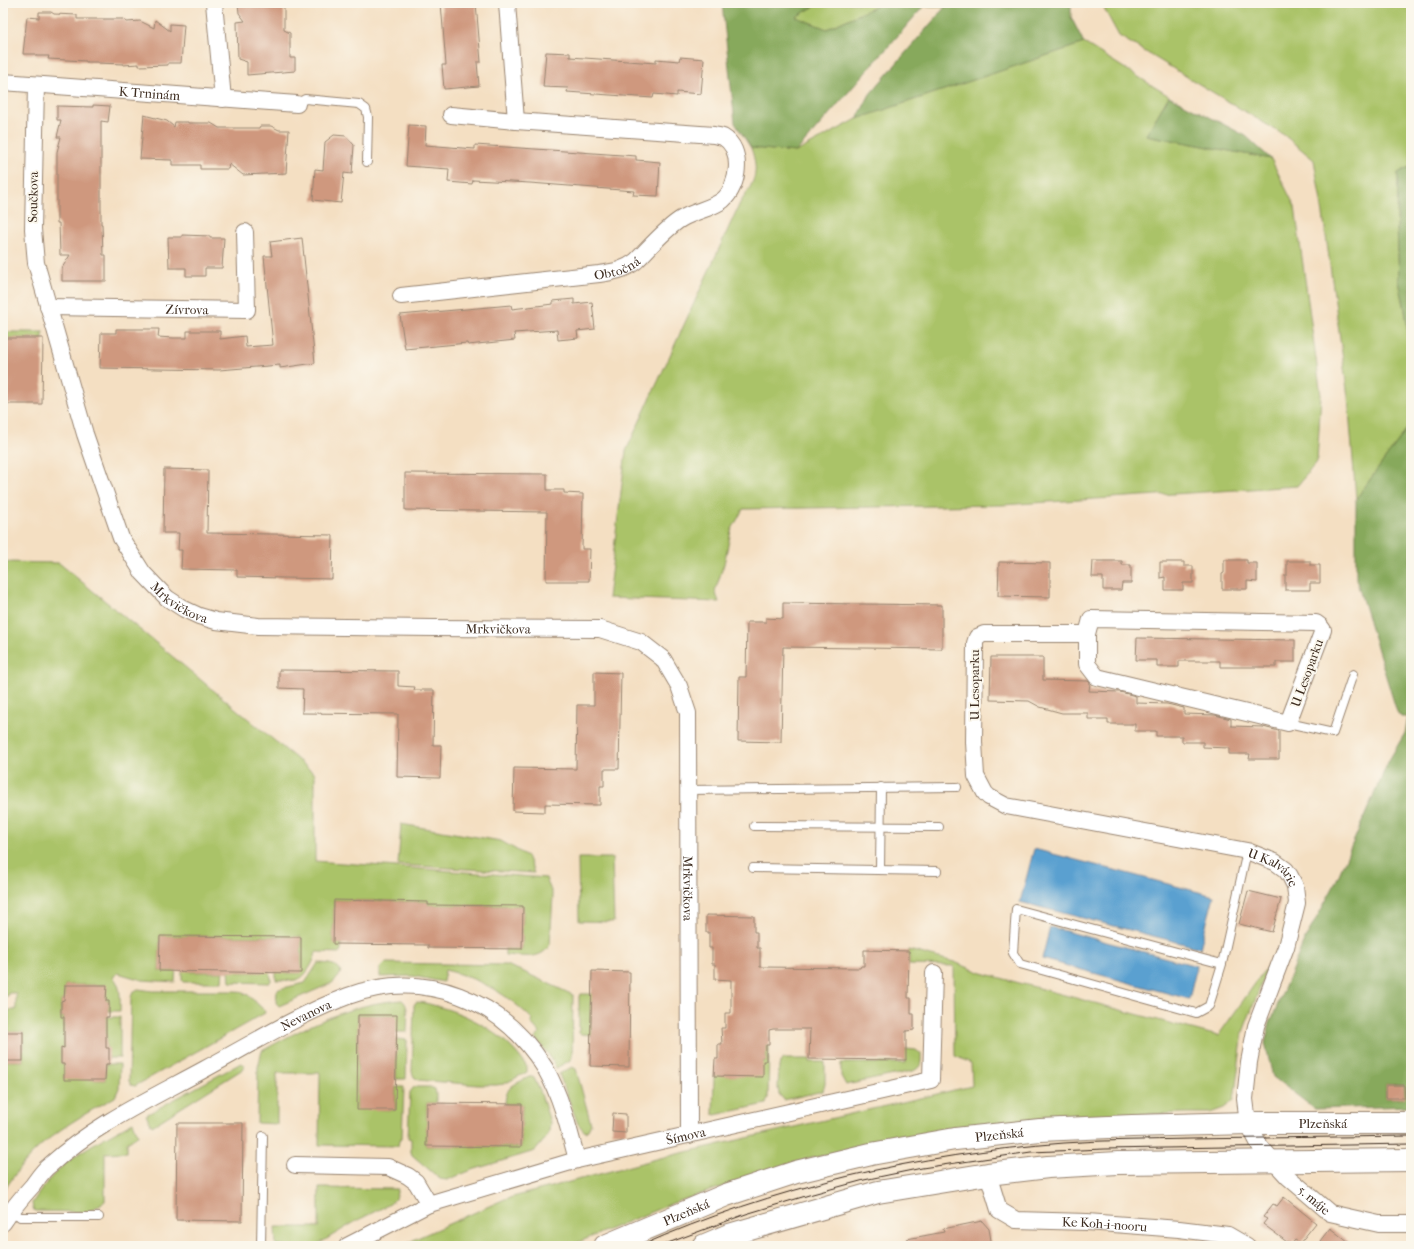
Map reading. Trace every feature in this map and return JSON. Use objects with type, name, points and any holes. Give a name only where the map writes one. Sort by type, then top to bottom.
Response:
[{"type":"main road","name":"Plzeňská","points":[[606,1246],[726,1195],[796,1172],[871,1154],[955,1139],[1040,1130],[1132,1126],[1411,1123]]},
{"type":"main road","points":[[703,1246],[729,1235],[878,1192],[988,1174],[1048,1167],[1118,1163],[1411,1160]]},
{"type":"street","points":[[214,3],[223,99]]},
{"type":"street","points":[[507,3],[516,121]]},
{"type":"street","name":"K Trninám","points":[[3,82],[297,104]]},
{"type":"street","name":"Součkova","points":[[36,84],[33,229],[36,263],[48,307]]},
{"type":"street","name":"Obtočná","points":[[401,296],[599,274],[621,270],[630,266],[682,219],[723,199],[730,192],[734,183],[736,174],[735,154],[732,146],[722,137],[706,134],[451,115]]},
{"type":"street","name":"Zívrova","points":[[48,307],[247,310],[245,232]]},
{"type":"street","name":"Mrkvičkova","points":[[48,307],[85,434],[121,538],[143,573],[167,598],[184,609],[200,616],[231,624],[258,626],[600,629],[641,642],[663,659],[679,686],[688,713],[689,1135]]},
{"type":"street","name":"U Lesoparku","points":[[1092,619],[1316,623],[1323,630],[1288,723],[1097,677],[1087,664],[1087,634],[1092,619]]},
{"type":"street","name":"U Lesoparku","points":[[1006,806],[989,797],[985,793],[976,776],[974,698],[975,639],[984,634],[1087,634]]},
{"type":"street","name":"U Kalvárie","points":[[1006,806],[1247,851],[1275,862],[1286,870],[1295,886],[1297,903],[1286,947],[1256,1026],[1249,1062],[1245,1098],[1248,1124]]},
{"type":"street","name":"Šímova","points":[[347,1246],[429,1204],[576,1160],[931,1080],[934,973]]},
{"type":"street","name":"Nevanova","points":[[7,1217],[48,1166],[94,1130],[309,1013],[349,996],[401,984],[426,986],[450,993],[476,1002],[500,1016],[526,1043],[545,1068],[558,1096],[572,1140],[576,1160]]},
{"type":"street","name":"5. máje","points":[[1248,1124],[1260,1146],[1288,1177],[1330,1213],[1379,1224],[1411,1224]]},
{"type":"street","points":[[296,1164],[388,1167],[408,1176],[416,1182],[429,1204]]},
{"type":"street","name":"Ke Koh-i-nooru","points":[[988,1174],[999,1210],[1016,1220],[1087,1222],[1179,1229],[1228,1236],[1247,1246]]},
{"type":"lane","points":[[297,104],[305,99],[359,104],[366,109],[368,116],[368,162]]},
{"type":"lane","points":[[1288,723],[1333,733],[1353,674]]},
{"type":"lane","points":[[880,870],[881,787]]},
{"type":"lane","points":[[688,790],[881,787],[957,788]]},
{"type":"lane","points":[[754,826],[939,827]]},
{"type":"lane","points":[[1222,964],[1016,909],[1013,952],[1020,964],[1196,1013],[1209,1006],[1222,964],[1247,851]]},
{"type":"lane","points":[[753,868],[937,871]]},
{"type":"lane","points":[[261,1246],[263,1136]]},
{"type":"lane","points":[[7,1217],[99,1217]]},
{"type":"green space","points":[[722,3],[820,3],[796,17],[827,29],[883,3],[917,3],[923,7],[796,152],[751,148],[735,123]]},
{"type":"green space","points":[[820,3],[883,3],[827,29],[795,17]]},
{"type":"green space","points":[[917,3],[962,3],[927,7]]},
{"type":"green space","points":[[962,3],[1071,3],[1071,17],[1084,43],[857,119],[870,94],[945,7]]},
{"type":"green space","points":[[1101,3],[1411,3],[1411,166],[1398,173],[1397,224],[1399,281],[1405,310],[1411,355],[1411,423],[1356,499],[1348,397],[1323,214],[1314,160],[1284,135],[1119,36]]},
{"type":"green space","points":[[1084,43],[1169,96],[1146,135],[1271,159],[1295,207],[1321,395],[1317,462],[1297,486],[1002,505],[743,509],[731,531],[724,564],[715,591],[719,602],[608,598],[626,451],[740,203],[752,183],[755,165],[751,148],[796,152],[857,119]]},
{"type":"green space","points":[[1169,96],[1246,136],[1271,159],[1146,135]]},
{"type":"green space","points":[[1411,166],[1411,355],[1405,310],[1399,281],[1397,224],[1398,173]]},
{"type":"green space","points":[[3,332],[43,332],[43,338],[3,338]]},
{"type":"green space","points":[[1411,423],[1411,1106],[1315,1109],[1273,1077],[1265,1043],[1270,1023],[1304,941],[1334,886],[1389,760],[1405,733],[1408,717],[1401,717],[1397,712],[1356,579],[1356,499]],"holes":[[[1386,1085],[1404,1085],[1404,1098],[1386,1098]]]},
{"type":"green space","points":[[3,562],[59,563],[315,774],[315,861],[546,878],[553,896],[550,944],[542,953],[537,955],[505,955],[505,949],[522,949],[523,906],[428,905],[428,902],[334,900],[333,943],[342,944],[340,953],[316,952],[313,962],[300,979],[276,980],[276,969],[285,973],[301,973],[301,937],[160,936],[159,971],[175,971],[176,968],[175,982],[142,980],[118,973],[113,977],[119,989],[120,1011],[109,1011],[109,1001],[106,1001],[106,985],[65,985],[64,1000],[61,1001],[61,1017],[64,1017],[64,1048],[61,1048],[61,1064],[64,1064],[64,1079],[105,1080],[106,1064],[120,1064],[119,1088],[115,1097],[60,1130],[40,1146],[23,1164],[3,1192],[3,1061],[23,1061],[23,1032],[8,1032],[8,1010],[16,1010],[16,993],[8,993],[8,996],[3,996]]},
{"type":"green space","points":[[401,824],[501,841],[527,856],[534,873],[398,865]]},
{"type":"green space","points":[[578,858],[612,858],[614,922],[579,921]]},
{"type":"green space","points":[[909,950],[954,962],[982,973],[1218,1036],[1269,964],[1243,1032],[1234,1100],[1224,1108],[1210,1113],[1059,1117],[945,1130],[812,1158],[673,1203],[569,1246],[404,1246],[415,1239],[505,1199],[660,1158],[972,1086],[971,1063],[955,1056],[954,966],[909,965]]},
{"type":"green space","points":[[318,963],[338,967],[340,974],[338,978],[332,983],[279,1006],[276,1003],[277,991],[279,989],[305,983]]},
{"type":"green space","points":[[385,963],[506,965],[573,995],[572,1057],[569,1061],[556,1068],[549,1055],[535,1038],[540,1033],[531,1023],[533,1020],[504,995],[493,989],[458,973],[445,970],[443,982],[413,976],[380,977],[380,968]]},
{"type":"green space","points":[[182,968],[191,972],[222,972],[223,969],[222,982],[183,982]]},
{"type":"green space","points":[[229,969],[238,972],[269,972],[270,970],[271,981],[269,983],[230,982]]},
{"type":"green space","points":[[138,989],[153,991],[236,991],[247,994],[264,1010],[265,1013],[135,1086],[131,1085],[129,1081],[131,997],[133,992]]},
{"type":"green space","points":[[581,994],[594,994],[591,1003],[591,1034],[594,1035],[579,1033],[579,996]]},
{"type":"green space","points":[[402,1000],[405,1002],[407,1010],[407,1032],[396,1032],[396,1015],[358,1015],[357,1109],[395,1110],[396,1087],[404,1087],[402,1138],[399,1141],[398,1146],[319,1145],[320,1073],[277,1073],[277,1124],[257,1123],[258,1067],[262,1051],[312,1025],[347,1011],[383,1002]]},
{"type":"green space","points":[[416,1002],[422,1002],[453,1011],[478,1022],[510,1046],[527,1067],[527,1072],[504,1084],[496,1085],[418,1080],[414,1077],[412,1072],[414,1005]]},
{"type":"green space","points":[[106,1017],[120,1017],[120,1058],[109,1058],[106,1048]]},
{"type":"green space","points":[[396,1039],[407,1040],[406,1079],[396,1079]]},
{"type":"green space","points":[[766,1045],[769,1045],[768,1098],[766,1104],[715,1115],[713,1114],[714,1076],[766,1061]]},
{"type":"green space","points":[[906,1049],[916,1050],[921,1054],[920,1064],[918,1068],[913,1071],[846,1085],[841,1076],[841,1063],[905,1063]]},
{"type":"green space","points":[[784,1059],[810,1059],[810,1062],[825,1062],[825,1084],[823,1091],[784,1100],[779,1094],[778,1088],[780,1062]]},
{"type":"green space","points":[[241,1063],[245,1065],[243,1069],[152,1126],[146,1115]]},
{"type":"green space","points":[[572,1067],[576,1069],[591,1124],[585,1132],[578,1124],[559,1074]]},
{"type":"green space","points":[[529,1077],[534,1078],[550,1122],[547,1137],[535,1151],[472,1170],[447,1180],[440,1179],[412,1155],[411,1139],[408,1138],[410,1092],[414,1087],[430,1087],[435,1089],[436,1103],[427,1103],[426,1146],[521,1147],[522,1104],[505,1104],[509,1089],[515,1084]]},
{"type":"green space","points":[[133,1122],[138,1135],[127,1142],[127,1152],[105,1153],[105,1201],[89,1212],[35,1211],[33,1209],[32,1203],[37,1195],[52,1176],[64,1165],[92,1145]]},
{"type":"green space","points":[[319,1188],[398,1189],[395,1199],[390,1204],[358,1220],[315,1246],[276,1246],[275,1227],[319,1227]]},
{"type":"water","points":[[1034,849],[1214,896],[1200,948],[1020,902]]},
{"type":"water","points":[[1050,927],[1197,966],[1189,999],[1042,959]]},
{"type":"building","points":[[238,3],[284,3],[284,30],[290,33],[290,58],[295,58],[295,71],[247,75],[247,62],[238,59],[237,22],[245,21],[239,13]]},
{"type":"building","points":[[441,3],[476,3],[481,62],[477,62],[479,86],[444,89],[442,65],[446,65]]},
{"type":"building","points":[[39,12],[77,15],[77,19],[123,19],[127,22],[140,21],[154,28],[155,20],[170,31],[170,24],[184,25],[181,63],[139,66],[139,64],[123,65],[48,59],[49,56],[23,54],[27,17],[39,18]]},
{"type":"building","points":[[546,52],[570,53],[570,57],[656,63],[656,59],[679,61],[680,57],[704,59],[701,94],[677,92],[677,96],[654,94],[653,98],[567,92],[568,88],[543,87]]},
{"type":"building","points":[[93,105],[110,106],[108,122],[101,121],[101,224],[103,255],[106,255],[106,281],[62,281],[62,268],[70,255],[60,255],[59,223],[57,223],[57,152],[61,137],[57,137],[61,120],[57,120],[57,106],[93,107]]},
{"type":"building","points":[[144,115],[167,121],[174,127],[175,122],[188,122],[211,123],[219,128],[259,128],[260,126],[271,126],[279,130],[289,130],[286,173],[243,175],[229,164],[228,169],[200,169],[200,165],[172,165],[172,160],[140,159]]},
{"type":"building","points":[[409,125],[426,126],[425,145],[475,149],[475,145],[636,156],[636,160],[660,162],[658,196],[633,195],[634,191],[530,183],[473,180],[472,184],[448,182],[449,169],[406,166]]},
{"type":"building","points":[[334,135],[346,136],[354,145],[352,174],[344,173],[341,203],[313,200],[315,169],[323,170],[325,142]]},
{"type":"building","points":[[182,235],[224,238],[222,268],[205,268],[205,276],[186,276],[186,268],[169,268],[168,237],[182,237]]},
{"type":"building","points":[[302,238],[315,363],[280,368],[280,365],[219,370],[100,368],[101,333],[116,333],[116,329],[159,329],[158,337],[173,338],[187,338],[187,331],[220,331],[220,339],[245,336],[246,347],[273,345],[264,256],[272,256],[270,242]]},
{"type":"building","points":[[574,299],[574,304],[592,302],[595,329],[577,331],[578,338],[558,340],[557,330],[514,333],[515,340],[405,349],[400,315],[511,305],[512,309],[553,304],[553,301]]},
{"type":"building","points":[[3,338],[43,338],[42,404],[3,404]]},
{"type":"building","points":[[164,469],[208,470],[207,533],[333,535],[332,579],[237,577],[237,570],[181,569],[182,550],[178,550],[179,533],[163,533]]},
{"type":"building","points":[[405,473],[547,474],[547,490],[564,490],[564,493],[583,494],[582,549],[590,549],[589,581],[546,581],[547,512],[405,510]]},
{"type":"building","points":[[1224,560],[1247,560],[1247,563],[1257,563],[1257,582],[1247,581],[1247,589],[1222,589]]},
{"type":"building","points":[[1093,561],[1122,561],[1122,565],[1131,565],[1131,583],[1122,583],[1121,590],[1103,590],[1103,577],[1092,577]]},
{"type":"building","points":[[1287,561],[1310,561],[1310,565],[1320,565],[1320,583],[1310,583],[1310,590],[1285,590]]},
{"type":"building","points":[[999,562],[1050,563],[1050,597],[998,596]]},
{"type":"building","points":[[1160,562],[1184,562],[1184,566],[1193,566],[1193,583],[1183,583],[1183,590],[1165,590],[1165,577],[1160,578]]},
{"type":"building","points":[[783,603],[942,605],[942,649],[783,647],[781,742],[738,741],[739,677],[746,677],[747,622],[766,622],[766,618],[783,619]]},
{"type":"building","points":[[1137,638],[1295,640],[1295,662],[1276,662],[1276,667],[1220,667],[1220,661],[1179,661],[1179,667],[1157,667],[1157,660],[1136,660]]},
{"type":"building","points":[[991,657],[1043,657],[1043,680],[1088,681],[1090,683],[1089,691],[1120,692],[1136,696],[1136,703],[1167,704],[1184,708],[1184,714],[1215,715],[1231,719],[1231,726],[1263,727],[1279,731],[1279,759],[1249,759],[1250,754],[1229,754],[1229,748],[1203,747],[1203,742],[1182,742],[1182,736],[1156,736],[1156,731],[1135,731],[1135,724],[1108,724],[1108,719],[1088,719],[1088,713],[1062,713],[1040,707],[1029,701],[990,700]]},
{"type":"building","points":[[279,670],[398,671],[398,686],[415,687],[414,690],[434,690],[433,745],[441,745],[440,778],[397,777],[398,714],[302,713],[303,689],[279,688]]},
{"type":"building","points":[[594,672],[621,673],[619,769],[604,769],[604,786],[600,786],[600,805],[545,804],[545,812],[513,811],[514,768],[576,769],[577,705],[594,705]]},
{"type":"building","points":[[1248,891],[1281,899],[1272,932],[1239,924]]},
{"type":"building","points":[[334,900],[428,902],[428,905],[523,906],[522,949],[428,948],[428,945],[333,944]]},
{"type":"building","points":[[706,915],[754,916],[754,932],[757,932],[757,948],[760,948],[760,967],[860,968],[861,966],[864,966],[864,950],[909,951],[908,998],[911,998],[911,1014],[914,1014],[914,1030],[906,1031],[906,1060],[809,1059],[810,1029],[773,1029],[769,1030],[769,1045],[766,1045],[766,1061],[763,1061],[763,1077],[714,1076],[715,1059],[718,1059],[718,1044],[722,1044],[721,1028],[725,1028],[725,1013],[731,1013],[731,980],[715,979],[715,964],[712,964],[712,948],[709,948],[709,932],[706,932]]},
{"type":"building","points":[[160,936],[301,937],[301,973],[159,971]]},
{"type":"building","points":[[592,971],[630,972],[629,1067],[590,1066]]},
{"type":"building","points":[[65,985],[107,985],[106,1001],[109,1001],[109,1017],[106,1017],[106,1048],[109,1048],[109,1064],[106,1064],[105,1080],[64,1080],[64,1064],[61,1064],[61,1047],[64,1048],[64,1017],[61,1017],[61,1001],[64,1000]]},
{"type":"building","points":[[358,1015],[397,1015],[395,1110],[357,1110]]},
{"type":"building","points":[[3,1032],[23,1032],[23,1061],[3,1061]]},
{"type":"building","points":[[1386,1085],[1404,1085],[1405,1098],[1386,1098]]},
{"type":"building","points":[[427,1103],[522,1104],[521,1147],[426,1146]]},
{"type":"building","points":[[613,1113],[626,1114],[626,1133],[612,1132]]},
{"type":"building","points":[[177,1123],[243,1123],[242,1221],[176,1220]]},
{"type":"building","points":[[1284,1197],[1316,1223],[1300,1243],[1295,1240],[1291,1245],[1263,1224],[1267,1219],[1263,1217],[1273,1204],[1277,1206]]},
{"type":"building","points":[[982,1221],[989,1229],[992,1246],[908,1246],[907,1239],[944,1232],[943,1229]]},
{"type":"building","points":[[1330,1228],[1353,1246],[1327,1246],[1320,1241]]},
{"type":"tram line","points":[[640,1246],[690,1225],[794,1190],[847,1176],[955,1155],[1009,1148],[1096,1141],[1411,1136]]},
{"type":"tram line","points":[[660,1246],[746,1214],[864,1180],[922,1168],[1031,1152],[1104,1149],[1411,1144]]}]
